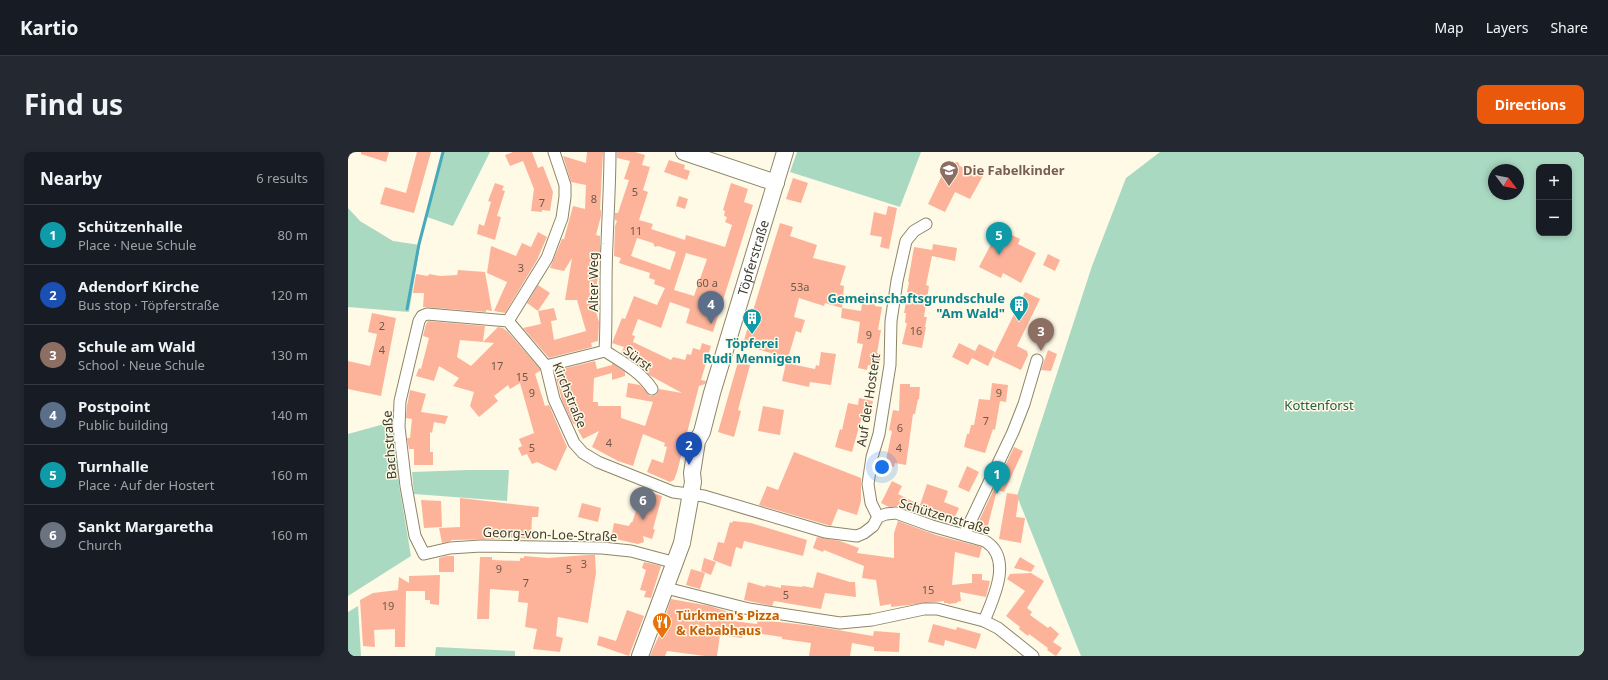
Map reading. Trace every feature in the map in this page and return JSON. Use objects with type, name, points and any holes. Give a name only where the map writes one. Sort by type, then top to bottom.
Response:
[{"type":"main road","points":[[684,152],[776,183]]},
{"type":"main road","name":"Töpferstraße","points":[[640,656],[676,563],[688,519],[692,488],[699,474],[705,439],[702,432],[712,393],[785,152]]},
{"type":"street","points":[[508,321],[547,258],[562,218],[565,185],[554,152]]},
{"type":"street","name":"Alter Weg","points":[[605,351],[607,326],[607,244],[610,191],[610,152]]},
{"type":"street","name":"Auf der Hostert","points":[[878,517],[871,502],[868,484],[872,457],[879,434],[890,365],[891,321],[897,281],[906,241],[914,231],[926,224]]},
{"type":"street","name":"Bachstraße","points":[[424,554],[415,536],[406,486],[399,427],[400,401],[419,321],[422,316],[427,314],[508,321]]},
{"type":"street","name":"Kirchstraße","points":[[508,321],[546,366],[554,399],[574,443],[583,453],[598,462],[673,492],[692,488]]},
{"type":"street","points":[[546,366],[605,351]]},
{"type":"street","name":"Sürst","points":[[605,351],[630,367],[648,382],[652,389]]},
{"type":"street","points":[[964,535],[1013,432],[1024,404],[1037,360]]},
{"type":"street","points":[[692,488],[704,496],[807,527],[848,536],[857,536],[864,533],[873,526],[878,517]]},
{"type":"street","name":"Schützenstraße","points":[[878,517],[896,513],[932,526],[985,540],[992,545],[1000,562],[999,576],[994,598],[984,621]]},
{"type":"street","name":"Georg-von-Loe-Straße","points":[[424,554],[450,548],[481,546],[602,548],[631,552],[676,563]]},
{"type":"street","points":[[666,588],[749,608],[840,623],[872,620],[924,609],[937,609],[984,621],[998,628],[1033,656]]},
{"type":"green space","points":[[443,152],[490,152],[453,226],[427,217]]},
{"type":"green space","points":[[797,152],[921,152],[900,207],[790,172]]},
{"type":"green space","name":"Kottenforst","points":[[1160,152],[1584,152],[1584,656],[1081,656],[1017,496],[1092,266],[1126,178]]},
{"type":"green space","points":[[348,208],[360,221],[393,241],[420,245],[409,312],[348,307]]},
{"type":"green space","points":[[395,421],[399,485],[411,556],[348,596],[348,434]]},
{"type":"green space","points":[[509,470],[507,501],[414,494],[412,472]]},
{"type":"green space","points":[[358,606],[361,656],[348,656],[348,612]]},
{"type":"green space","points":[[436,647],[515,651],[515,656],[435,656]]},
{"type":"building","points":[[361,152],[389,152],[386,162],[361,154]]},
{"type":"building","points":[[417,152],[431,152],[414,213],[380,204],[385,187],[406,193]]},
{"type":"building","points":[[513,152],[532,152],[538,168],[543,166],[553,192],[550,211],[531,211],[534,189],[523,161],[510,166],[505,155]]},
{"type":"building","points":[[587,152],[603,152],[601,216],[596,235],[600,236],[600,254],[595,277],[598,277],[596,289],[589,288],[599,322],[598,341],[591,343],[592,347],[549,358],[523,328],[541,324],[538,311],[554,308],[557,320],[551,321],[554,340],[586,331],[577,300],[565,300],[572,258],[564,271],[550,268],[562,239],[564,239],[573,206],[585,209],[586,185],[571,182],[563,156],[586,163]]},
{"type":"building","points":[[617,152],[635,152],[645,155],[642,165],[650,167],[643,190],[648,192],[639,220],[653,224],[651,229],[685,240],[686,235],[725,247],[732,225],[725,222],[727,217],[724,216],[725,211],[723,210],[731,183],[748,189],[744,202],[753,205],[713,332],[686,323],[690,309],[670,302],[661,328],[638,319],[632,335],[635,336],[633,342],[671,360],[673,357],[685,360],[687,354],[691,355],[693,348],[700,350],[702,343],[711,346],[701,380],[706,381],[705,384],[699,386],[677,472],[674,480],[670,482],[647,472],[652,459],[663,463],[667,447],[664,446],[665,443],[643,434],[633,466],[618,461],[592,447],[599,431],[583,439],[574,423],[573,424],[562,400],[554,371],[595,361],[597,369],[612,365],[612,363],[625,372],[625,376],[612,380],[612,373],[594,378],[593,402],[598,402],[598,406],[621,406],[621,418],[645,426],[653,402],[626,397],[628,383],[640,385],[650,396],[656,395],[659,389],[682,393],[649,375],[635,362],[621,353],[624,347],[612,343],[622,318],[625,319],[634,296],[657,305],[665,288],[654,284],[655,280],[649,278],[650,273],[619,263],[621,258],[614,256],[615,226],[617,221],[615,220],[615,213],[618,213],[629,180],[624,179],[630,161],[617,158]],"holes":[[[637,238],[653,243],[655,247],[658,246],[676,252],[670,270],[631,256]],[[686,253],[707,259],[694,296],[674,290]]]},
{"type":"building","points":[[669,160],[685,165],[684,169],[690,171],[687,180],[664,172]]},
{"type":"building","name":"Die Fabelkinder","points":[[958,162],[960,166],[970,171],[972,168],[984,174],[970,199],[955,192],[945,212],[928,204],[944,171],[947,172],[951,163]]},
{"type":"building","points":[[793,178],[808,183],[801,203],[786,199]]},
{"type":"building","points":[[495,183],[504,186],[502,190],[505,191],[497,216],[501,217],[495,240],[477,234],[479,224],[484,226],[491,202],[488,201]]},
{"type":"building","points":[[679,196],[688,199],[685,209],[676,206]]},
{"type":"building","points":[[888,206],[897,208],[889,249],[880,247],[882,237],[870,235],[874,212],[886,215]]},
{"type":"building","points":[[780,223],[793,227],[790,236],[817,245],[813,258],[846,266],[840,285],[844,286],[842,308],[825,303],[824,306],[799,298],[794,317],[805,320],[801,333],[796,331],[788,358],[757,349],[758,345],[744,340]]},
{"type":"building","points":[[999,229],[1020,239],[1018,244],[1036,253],[1021,283],[1003,273],[1001,278],[979,267]]},
{"type":"building","points":[[538,232],[547,237],[537,260],[505,313],[494,311],[507,282],[487,273],[491,246],[516,256],[522,243],[531,247]]},
{"type":"building","points":[[933,244],[957,248],[955,261],[932,256],[926,285],[929,286],[924,317],[927,317],[926,327],[922,348],[902,344],[907,323],[905,323],[906,313],[904,313],[914,247],[932,250]]},
{"type":"building","points":[[1048,254],[1060,260],[1055,271],[1043,265]]},
{"type":"building","points":[[458,270],[485,272],[492,311],[486,310],[486,312],[423,307],[424,293],[413,293],[416,274],[428,276],[429,274],[440,276],[457,275]]},
{"type":"building","points":[[538,285],[550,293],[538,311],[527,303]]},
{"type":"building","points":[[874,292],[875,306],[882,307],[878,330],[881,330],[877,353],[881,354],[879,367],[868,365],[867,370],[858,368],[863,344],[857,343],[860,322],[841,318],[842,308],[861,311],[862,304],[869,305]]},
{"type":"building","name":"Gemeinschaftsgrundschule \"Am Wald\"","points":[[1025,292],[1040,299],[1017,346],[1027,351],[1028,355],[1021,370],[993,357]]},
{"type":"building","points":[[372,313],[396,318],[381,396],[348,389],[348,361],[370,366],[377,334],[368,332]]},
{"type":"building","points":[[428,321],[485,326],[483,342],[498,327],[503,328],[540,369],[540,371],[535,374],[545,406],[549,405],[567,447],[556,471],[537,462],[532,464],[527,454],[522,456],[518,448],[522,446],[519,439],[534,433],[520,383],[510,389],[508,385],[494,396],[498,401],[479,417],[470,406],[474,392],[453,386],[459,378],[439,366],[434,381],[416,376],[419,368],[421,369],[429,338],[423,336]],"holes":[[[460,340],[494,343],[471,366],[457,357]]]},
{"type":"building","points":[[959,343],[975,351],[973,355],[979,344],[995,352],[988,366],[972,358],[968,365],[952,357]]},
{"type":"building","points":[[1048,350],[1057,354],[1051,371],[1041,370]]},
{"type":"building","points":[[821,352],[836,354],[831,385],[810,382],[809,387],[782,381],[786,363],[815,369],[816,365],[819,366]]},
{"type":"building","points":[[738,362],[750,365],[738,410],[741,411],[734,437],[718,432]]},
{"type":"building","points":[[992,383],[1008,385],[1006,402],[1000,401],[995,430],[993,429],[985,453],[964,447],[971,425],[974,425],[979,399],[990,400]]},
{"type":"building","points":[[900,384],[910,384],[910,387],[920,387],[919,399],[915,414],[913,414],[906,465],[895,463],[894,467],[885,465],[892,431],[889,430],[893,410],[899,411]]},
{"type":"building","points":[[410,390],[426,394],[421,412],[448,416],[445,424],[434,422],[432,433],[430,432],[430,452],[433,452],[433,465],[414,465],[414,449],[409,449],[407,438],[410,438],[412,419],[406,418]]},
{"type":"building","points":[[859,398],[873,401],[870,417],[865,421],[861,420],[852,452],[835,447],[840,429],[842,430],[848,403],[858,405]]},
{"type":"building","points":[[763,406],[784,410],[780,435],[758,431]]},
{"type":"building","points":[[1014,447],[1023,451],[1004,492],[997,490],[987,529],[977,525]]},
{"type":"building","points":[[794,452],[861,478],[861,501],[857,515],[838,509],[831,526],[759,505],[767,486],[778,490]]},
{"type":"building","points":[[967,466],[979,472],[969,492],[958,487]]},
{"type":"building","points":[[892,481],[902,486],[898,494],[920,505],[927,484],[948,491],[944,502],[959,508],[953,521],[939,514],[937,520],[898,506],[889,507],[881,503]]},
{"type":"building","points":[[643,490],[662,496],[653,529],[655,530],[652,539],[643,536],[644,542],[638,544],[611,538],[614,523],[629,526],[631,522],[632,523]]},
{"type":"building","points":[[1007,493],[1019,495],[1016,517],[1025,518],[1021,543],[999,539]]},
{"type":"building","points":[[460,498],[539,507],[538,517],[532,517],[531,539],[500,537],[500,539],[451,540],[442,543],[439,528],[460,527]]},
{"type":"building","points":[[421,500],[441,501],[442,527],[424,528]]},
{"type":"building","points":[[582,503],[601,508],[598,522],[578,517]]},
{"type":"building","points":[[733,521],[751,523],[807,540],[803,556],[744,541],[742,549],[736,547],[731,567],[713,560],[718,542],[724,543],[730,522],[732,523]]},
{"type":"building","points":[[898,521],[936,535],[982,547],[979,558],[955,552],[952,585],[972,583],[972,574],[982,574],[982,580],[990,581],[986,597],[960,592],[961,601],[957,603],[948,604],[944,603],[944,601],[891,607],[891,604],[880,606],[876,580],[862,578],[864,566],[824,550],[823,552],[813,548],[817,537],[840,541],[859,548],[857,553],[894,558],[894,533]]},
{"type":"building","points":[[595,555],[596,573],[588,623],[558,617],[556,636],[563,638],[560,652],[533,649],[537,629],[525,627],[528,603],[518,602],[519,591],[490,589],[489,619],[477,619],[480,557],[492,557],[492,560],[520,561],[520,558],[524,558],[524,556],[548,558]]},
{"type":"building","points":[[454,556],[454,572],[439,572],[439,558]]},
{"type":"building","points":[[1020,557],[1035,566],[1031,572],[1014,568]]},
{"type":"building","points":[[704,558],[716,562],[711,575],[701,571]]},
{"type":"building","points":[[644,562],[661,566],[651,598],[644,597],[646,591],[640,590],[646,570],[642,568]]},
{"type":"building","points":[[691,569],[705,573],[700,589],[686,585]]},
{"type":"building","points":[[817,572],[850,582],[855,582],[856,597],[825,593],[821,609],[774,601],[772,606],[744,600],[748,582],[765,587],[766,585],[781,588],[781,585],[813,588]]},
{"type":"building","points":[[1031,573],[1044,581],[1027,608],[1032,612],[1030,615],[1048,628],[1050,626],[1059,634],[1053,642],[1062,648],[1056,656],[1029,634],[1028,636],[1019,629],[1020,627],[1006,616],[1025,591],[1007,579],[1010,574]]},
{"type":"building","points":[[440,575],[439,605],[430,604],[430,600],[425,600],[425,591],[406,591],[405,647],[395,647],[395,629],[374,630],[375,647],[363,646],[360,600],[373,593],[398,590],[399,577],[409,583],[409,576]]},
{"type":"building","points":[[671,599],[710,606],[735,614],[733,621],[757,624],[758,617],[771,619],[770,621],[814,626],[873,636],[874,631],[900,633],[899,652],[874,651],[874,647],[852,643],[850,656],[809,656],[811,643],[743,631],[742,638],[720,635],[717,656],[667,651],[665,656],[650,656],[660,633]]},
{"type":"building","points":[[627,610],[644,616],[629,656],[597,645],[599,636],[616,641]]},
{"type":"building","points":[[933,624],[956,630],[957,627],[981,634],[976,649],[945,640],[944,646],[928,642]]},
{"type":"waterway","points":[[407,309],[419,244],[443,152]]},
{"type":"place","name":"Die Fabelkinder","points":[[949,187]]},
{"type":"place","name":"Turnhalle","points":[[999,255]]},
{"type":"place","name":"Gemeinschaftsgrundschule \"Am Wald\"","points":[[1019,322]]},
{"type":"place","name":"Postpoint","points":[[711,324]]},
{"type":"place","name":"Töpferei Rudi Mennigen","points":[[752,335]]},
{"type":"place","name":"Schule am Wald","points":[[1041,351]]},
{"type":"place","name":"Adendorf Kirche","points":[[689,465]]},
{"type":"place","name":"Schützenhalle","points":[[997,494]]},
{"type":"place","name":"Sankt Margaretha","points":[[643,520]]},
{"type":"place","name":"Türkmen's Pizza & Kebabhaus","points":[[662,639]]}]
